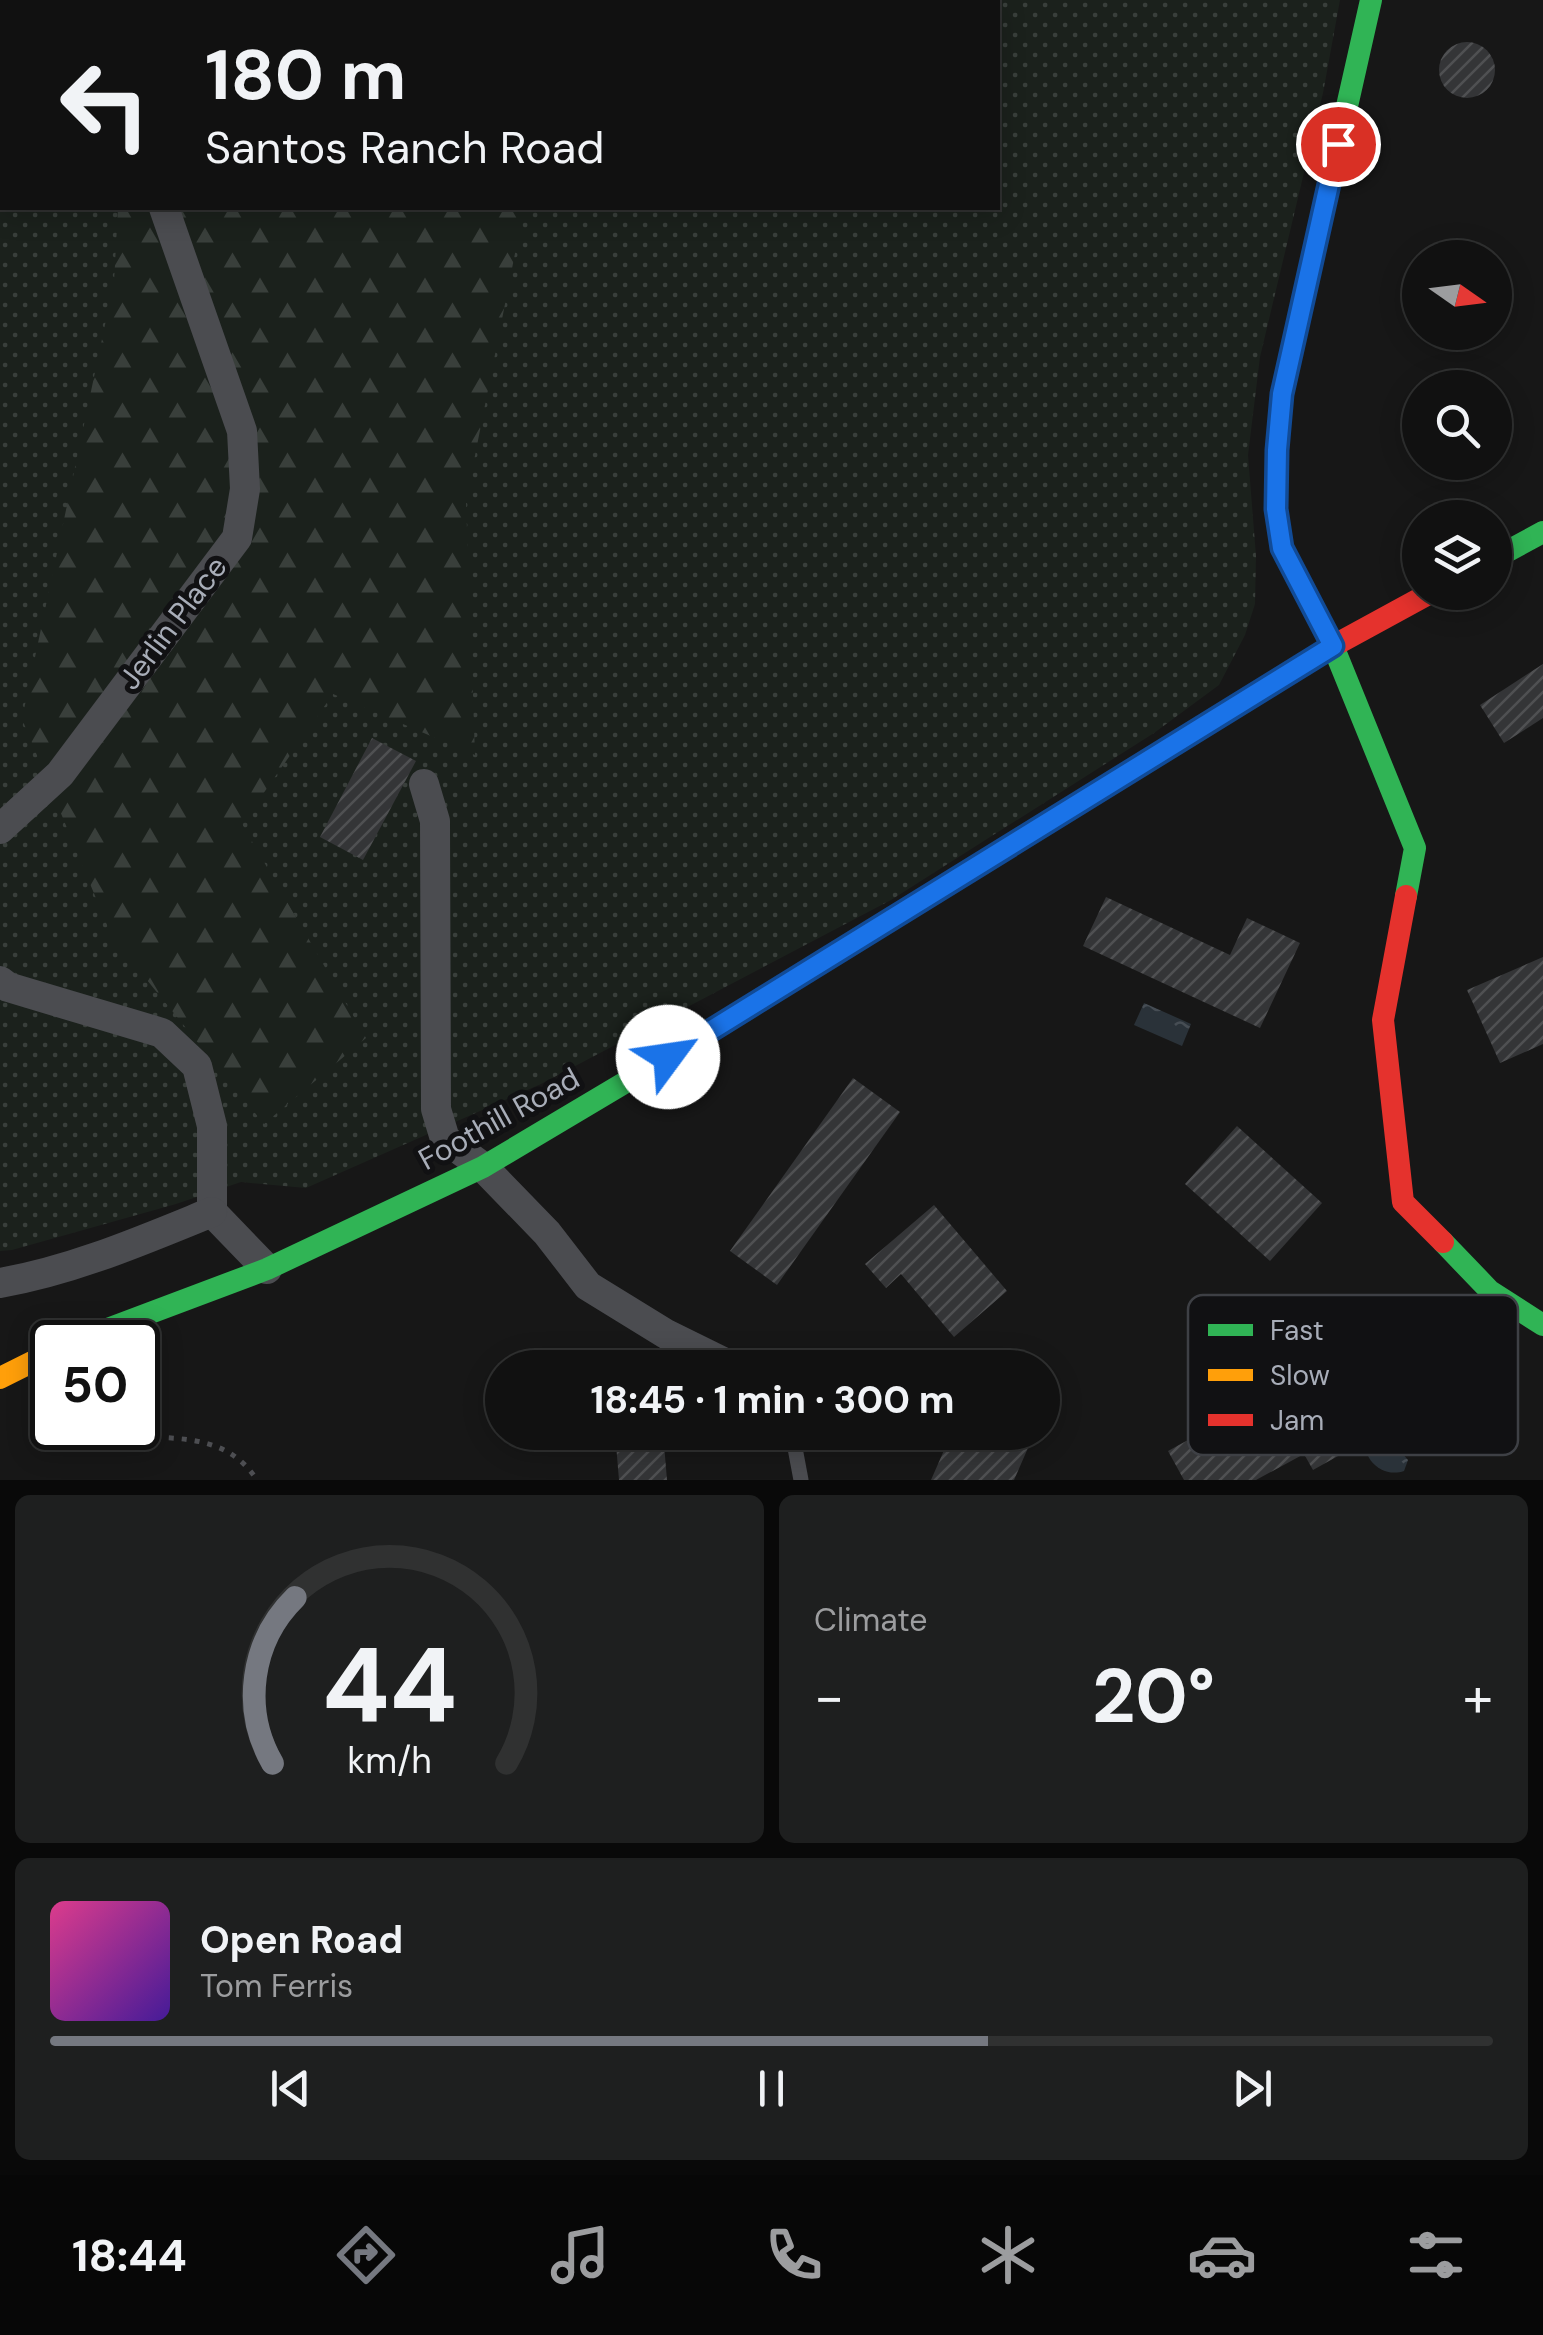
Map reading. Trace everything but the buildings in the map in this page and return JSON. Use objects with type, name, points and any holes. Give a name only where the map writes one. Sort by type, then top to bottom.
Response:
[{"type":"main road","points":[[1371,0],[1282,394],[1276,509],[1282,548],[1333,646],[1415,848],[1383,1020],[1403,1202],[1496,1295]]},
{"type":"main road","points":[[1512,549],[1543,532]]},
{"type":"main road","name":"Foothill Road","points":[[130,1320],[267,1269],[484,1167],[1333,646],[1402,608]]},
{"type":"main road","points":[[1518,1309],[1543,1325]]},
{"type":"main road","points":[[0,1360],[30,1354]]},
{"type":"main road","points":[[0,1378],[30,1361]]},
{"type":"street","name":"Jerlin Place","points":[[0,829],[60,774],[237,538],[245,489],[242,430],[165,210]]},
{"type":"street","points":[[424,784],[435,821],[436,1109],[445,1139],[484,1167],[547,1233],[588,1286],[698,1350]]},
{"type":"street","points":[[0,981],[162,1033],[197,1066],[212,1126],[212,1212],[267,1269]]},
{"type":"street","points":[[0,1283],[70,1267],[212,1212]]},
{"type":"lane","points":[[795,1450],[801,1480]]},
{"type":"path","points":[[160,1438],[216,1445],[232,1453],[257,1480]]},
{"type":"green space","points":[[1000,0],[1340,0],[1323,93],[1260,357],[1248,455],[1256,556],[1255,604],[1245,635],[1219,685],[1154,733],[891,900],[541,1084],[306,1188],[241,1182],[0,1251],[0,210],[1000,210]]},
{"type":"green space","points":[[118,210],[524,210],[466,501],[475,755],[333,694],[242,824],[366,1038],[264,1124],[112,937],[22,719],[114,282]]},
{"type":"water","points":[[1144,1003],[1191,1024],[1182,1046],[1134,1025]]},
{"type":"water","points":[[1404,1455],[1408,1460],[1404,1471],[1395,1473],[1380,1469],[1369,1457]]},
{"type":"traffic: fast","points":[[1371,0],[1282,394],[1276,509],[1282,547],[1333,646],[1415,848],[1406,896]]},
{"type":"traffic: fast","points":[[1512,549],[1543,532]]},
{"type":"traffic: fast","points":[[131,1320],[267,1269],[483,1167],[693,1042]]},
{"type":"traffic: fast","points":[[1443,1242],[1496,1295]]},
{"type":"traffic: fast","points":[[1518,1309],[1543,1325]]},
{"type":"traffic: slow","points":[[693,1042],[1156,755]]},
{"type":"traffic: slow","points":[[0,1378],[30,1363]]},
{"type":"traffic: jam","points":[[1156,755],[1333,646],[1402,608]]},
{"type":"traffic: jam","points":[[1406,896],[1383,1020],[1403,1202],[1443,1242]]},
{"type":"route","points":[[668,1057],[1333,646],[1282,548],[1276,509],[1282,394],[1338,144]]}]
